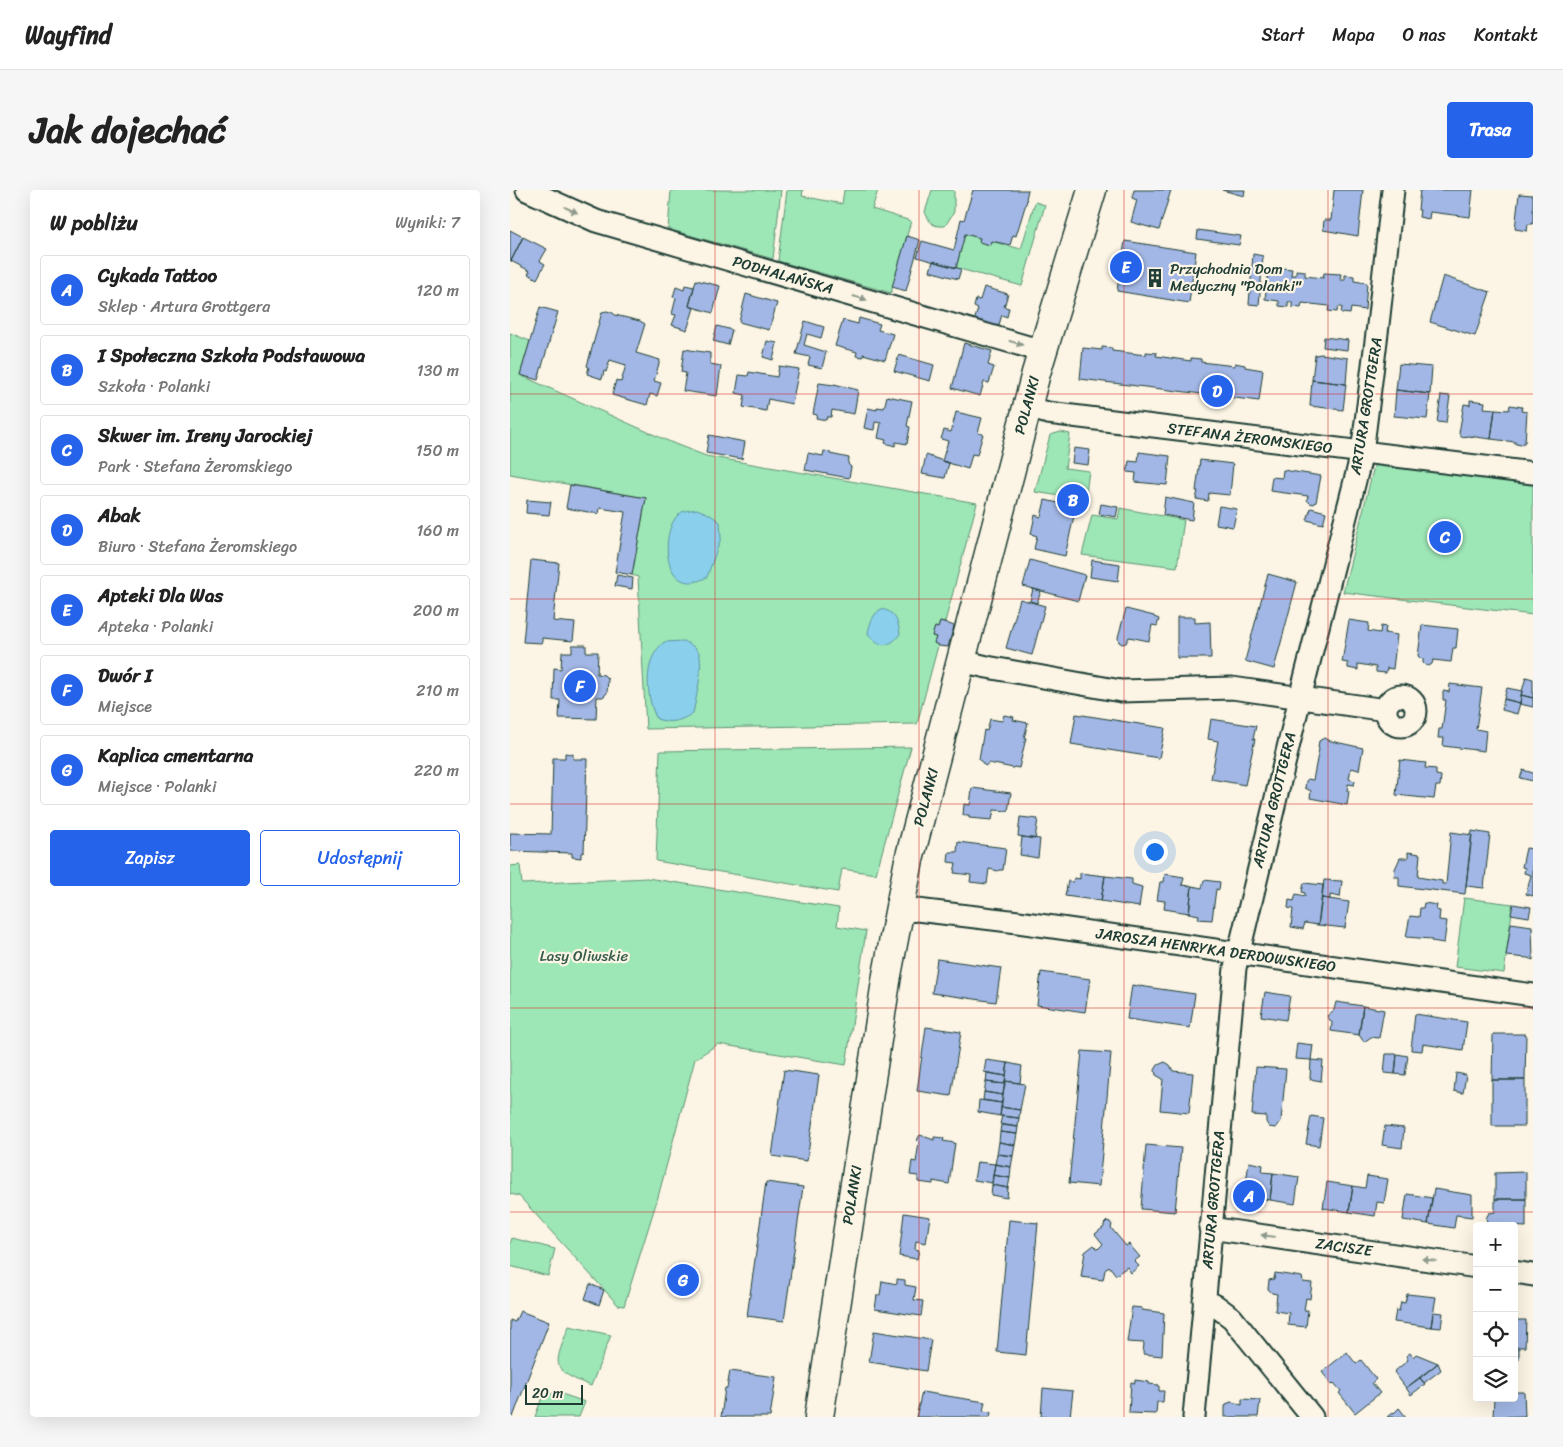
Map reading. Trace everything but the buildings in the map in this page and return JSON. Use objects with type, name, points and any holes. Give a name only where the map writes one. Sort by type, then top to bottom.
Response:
[{"type":"street","name":"PODHALAŃSKA","points":[[527,190],[596,221],[1042,351]]},
{"type":"street","name":"POLANKI","points":[[819,1417],[867,1098],[898,912],[909,860],[1042,351],[1092,190]]},
{"type":"street","name":"ARTURA GROTTGERA","points":[[1194,1417],[1234,977],[1238,953],[1300,698],[1362,453],[1393,190]]},
{"type":"street","name":"STEFANA ŻEROMSKIEGO","points":[[1027,407],[1048,413],[1533,473]]},
{"type":"street","points":[[961,661],[1121,691],[1232,688],[1386,710]]},
{"type":"street","name":"JAROSZA HENRYKA DERDOWSKIEGO","points":[[898,912],[917,910],[1009,921],[1533,995]]},
{"type":"street","name":"ZACISZE","points":[[1210,1228],[1473,1266]]},
{"type":"street","points":[[1518,1273],[1533,1275]]},
{"type":"street","points":[[1204,1300],[1232,1318],[1312,1417]]},
{"type":"green space","points":[[671,190],[781,190],[773,259],[668,229]]},
{"type":"green space","points":[[787,190],[803,190],[802,196],[842,204],[844,190],[878,190],[872,209],[911,221],[891,293],[778,261]]},
{"type":"green space","points":[[932,190],[953,190],[954,192],[954,212],[945,226],[932,224],[925,212]]},
{"type":"green space","points":[[1035,202],[1045,205],[1022,286],[956,268],[965,234],[1021,249]]},
{"type":"green space","points":[[510,333],[530,341],[520,375],[706,456],[977,503],[945,622],[940,622],[938,628],[935,627],[932,636],[936,637],[934,643],[938,646],[917,724],[646,729],[638,577],[632,575],[646,498],[510,474]],"holes":[[[649,678],[698,684],[693,712],[657,719],[650,694]]]},
{"type":"green space","points":[[1061,432],[1070,434],[1065,468],[1089,471],[1085,500],[1035,492],[1050,435]]},
{"type":"green space","points":[[1375,462],[1533,483],[1533,615],[1343,592]]},
{"type":"green space","points":[[1120,508],[1184,520],[1177,567],[1082,555],[1092,515],[1118,519]]},
{"type":"green space","points":[[911,747],[876,874],[842,869],[838,892],[656,861],[660,751]]},
{"type":"green space","name":"Lasy Oliwskie","points":[[520,865],[522,884],[647,878],[839,908],[837,926],[866,931],[846,1065],[718,1044],[695,1059],[658,1197],[624,1306],[618,1305],[519,1196],[510,1194],[510,866]]},
{"type":"green space","points":[[1464,898],[1513,904],[1504,973],[1455,967]]},
{"type":"green space","points":[[512,1238],[555,1249],[548,1276],[510,1266]]},
{"type":"green space","points":[[569,1326],[611,1335],[591,1386],[568,1375],[559,1365],[560,1350]]},
{"type":"green space","points":[[553,1393],[559,1393],[585,1402],[579,1417],[535,1417],[541,1400]]},
{"type":"water","points":[[697,509],[709,514],[720,522],[721,538],[707,577],[693,582],[682,580],[674,573],[669,562],[667,549],[668,535],[672,523],[679,514]]},
{"type":"water","points":[[881,609],[893,614],[900,634],[892,642],[884,645],[875,642],[868,633],[873,617]]},
{"type":"water","points":[[684,641],[699,653],[701,666],[693,713],[676,721],[657,719],[651,703],[648,685],[652,658],[664,642]]},
{"type":"place","name":"Apteki Dla Was","points":[[1126,267]]},
{"type":"place","name":"Przychodnia Dom Medyczny \"Polanki\"","points":[[1155,278]]},
{"type":"place","name":"Abak","points":[[1217,391]]},
{"type":"place","name":"I Społeczna Szkoła Podstawowa","points":[[1073,500]]},
{"type":"place","name":"Skwer im. Ireny Jarockiej","points":[[1445,537]]},
{"type":"place","name":"Dwór I","points":[[580,686]]},
{"type":"place","name":"Cykada Tattoo","points":[[1249,1196]]},
{"type":"place","name":"Kaplica cmentarna","points":[[683,1280]]}]
